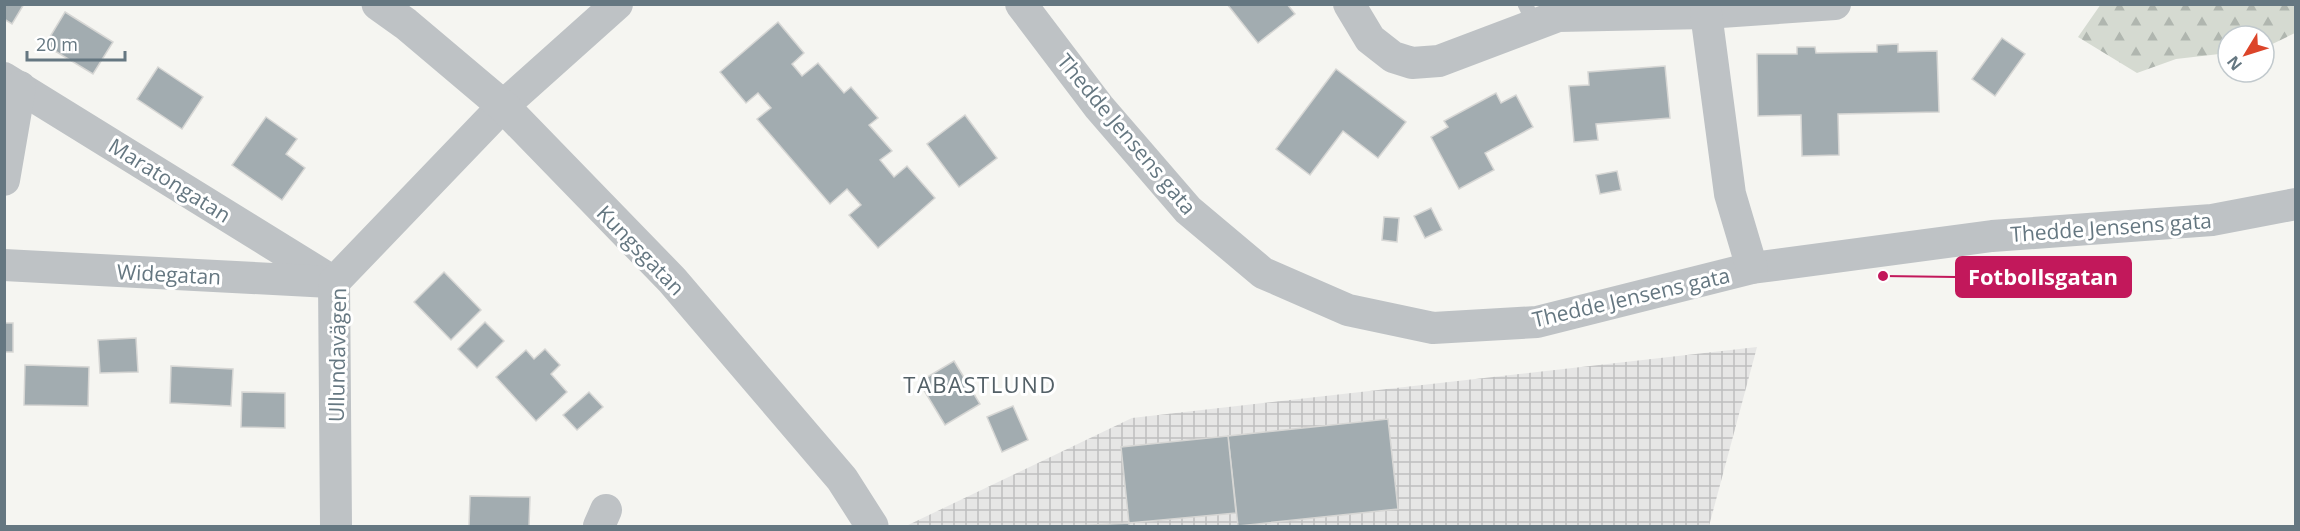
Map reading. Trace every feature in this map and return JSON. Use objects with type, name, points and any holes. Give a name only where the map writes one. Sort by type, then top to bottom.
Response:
[{"type":"street","name":"Kungsgatan","points":[[378,4],[406,24],[502,106],[672,280],[842,479],[872,526]]},
{"type":"street","points":[[502,106],[618,4]]},
{"type":"street","name":"Thedde Jensens gata","points":[[1021,4],[1099,107],[1188,210],[1263,273],[1348,310],[1433,328],[1537,322],[1752,268],[1992,236],[2212,220],[2295,204]]},
{"type":"street","points":[[1349,4],[1370,39],[1393,57],[1412,63],[1439,61],[1530,15],[1706,13],[1835,4]]},
{"type":"street","points":[[1706,13],[1730,194],[1752,268]]},
{"type":"street","points":[[4,180],[12,82]]},
{"type":"street","name":"Maratongatan","points":[[12,82],[334,282]]},
{"type":"street","name":"Ullundavägen","points":[[336,526],[334,282],[502,106]]},
{"type":"street","name":"Widegatan","points":[[4,265],[334,282]]},
{"type":"shaded area","points":[[1757,347],[1709,526],[906,526],[1132,418]]},
{"type":"green space","points":[[2101,4],[2295,5],[2295,33],[2276,42],[2276,24],[2216,24],[2216,54],[2176,59],[2137,73],[2078,37]]},
{"type":"building","points":[[4,4],[24,4],[12,24],[4,19]]},
{"type":"building","points":[[1227,4],[1287,4],[1295,14],[1258,43]]},
{"type":"building","points":[[65,12],[113,42],[93,74],[45,45]]},
{"type":"building","points":[[778,22],[804,53],[792,64],[802,76],[818,63],[844,93],[851,87],[878,118],[869,125],[892,151],[880,160],[894,177],[907,166],[935,198],[878,248],[849,215],[861,205],[847,189],[830,204],[757,119],[771,108],[758,93],[746,103],[720,72]]},
{"type":"building","points":[[2002,38],[2025,54],[1995,96],[1972,79]]},
{"type":"building","points":[[1898,44],[1898,52],[1937,51],[1939,112],[1838,114],[1839,155],[1802,156],[1801,115],[1758,116],[1757,54],[1797,54],[1797,47],[1815,47],[1816,53],[1877,52],[1877,45]]},
{"type":"building","points":[[1665,66],[1670,118],[1596,124],[1598,140],[1574,142],[1569,86],[1589,85],[1588,72]]},
{"type":"building","points":[[158,67],[203,97],[182,129],[137,99]]},
{"type":"building","points":[[1336,69],[1406,122],[1378,158],[1343,131],[1310,175],[1276,149]]},
{"type":"building","points":[[1496,93],[1501,103],[1516,95],[1533,127],[1485,153],[1494,170],[1459,189],[1431,137],[1448,127],[1444,121]]},
{"type":"building","points":[[965,115],[997,158],[959,187],[927,144]]},
{"type":"building","points":[[266,117],[297,139],[286,154],[305,168],[282,200],[232,165]]},
{"type":"building","points":[[1617,171],[1621,190],[1600,194],[1596,175]]},
{"type":"building","points":[[1431,208],[1442,230],[1425,238],[1414,216]]},
{"type":"building","points":[[1384,217],[1399,218],[1397,242],[1382,240]]},
{"type":"building","points":[[444,272],[481,310],[451,340],[414,302]]},
{"type":"building","points":[[485,322],[504,341],[477,368],[458,349]]},
{"type":"building","points":[[4,323],[13,323],[13,352],[4,352]]},
{"type":"building","points":[[136,338],[138,372],[100,373],[98,340]]},
{"type":"building","points":[[545,349],[560,365],[551,374],[567,392],[536,421],[496,377],[526,350],[534,359]]},
{"type":"building","points":[[954,361],[980,404],[945,425],[919,382]]},
{"type":"building","points":[[25,365],[89,367],[88,406],[24,405]]},
{"type":"building","points":[[171,366],[233,369],[231,406],[170,403]]},
{"type":"building","points":[[242,392],[285,393],[285,428],[241,427]]},
{"type":"building","points":[[589,392],[603,407],[577,430],[563,415]]},
{"type":"building","points":[[1013,406],[1028,440],[1002,452],[987,417]]},
{"type":"building","points":[[1388,419],[1398,509],[1238,526],[1228,436]]},
{"type":"building","points":[[1228,436],[1236,513],[1129,523],[1121,447]]},
{"type":"building","points":[[470,496],[530,497],[529,526],[469,526]]},
{"type":"building","points":[[1129,523],[1129,526],[1075,526]]},
{"type":"place","name":"Fotbollsgatan","points":[[1883,276]]},
{"type":"district","name":"TABASTLUND","points":[[980,384]]}]
